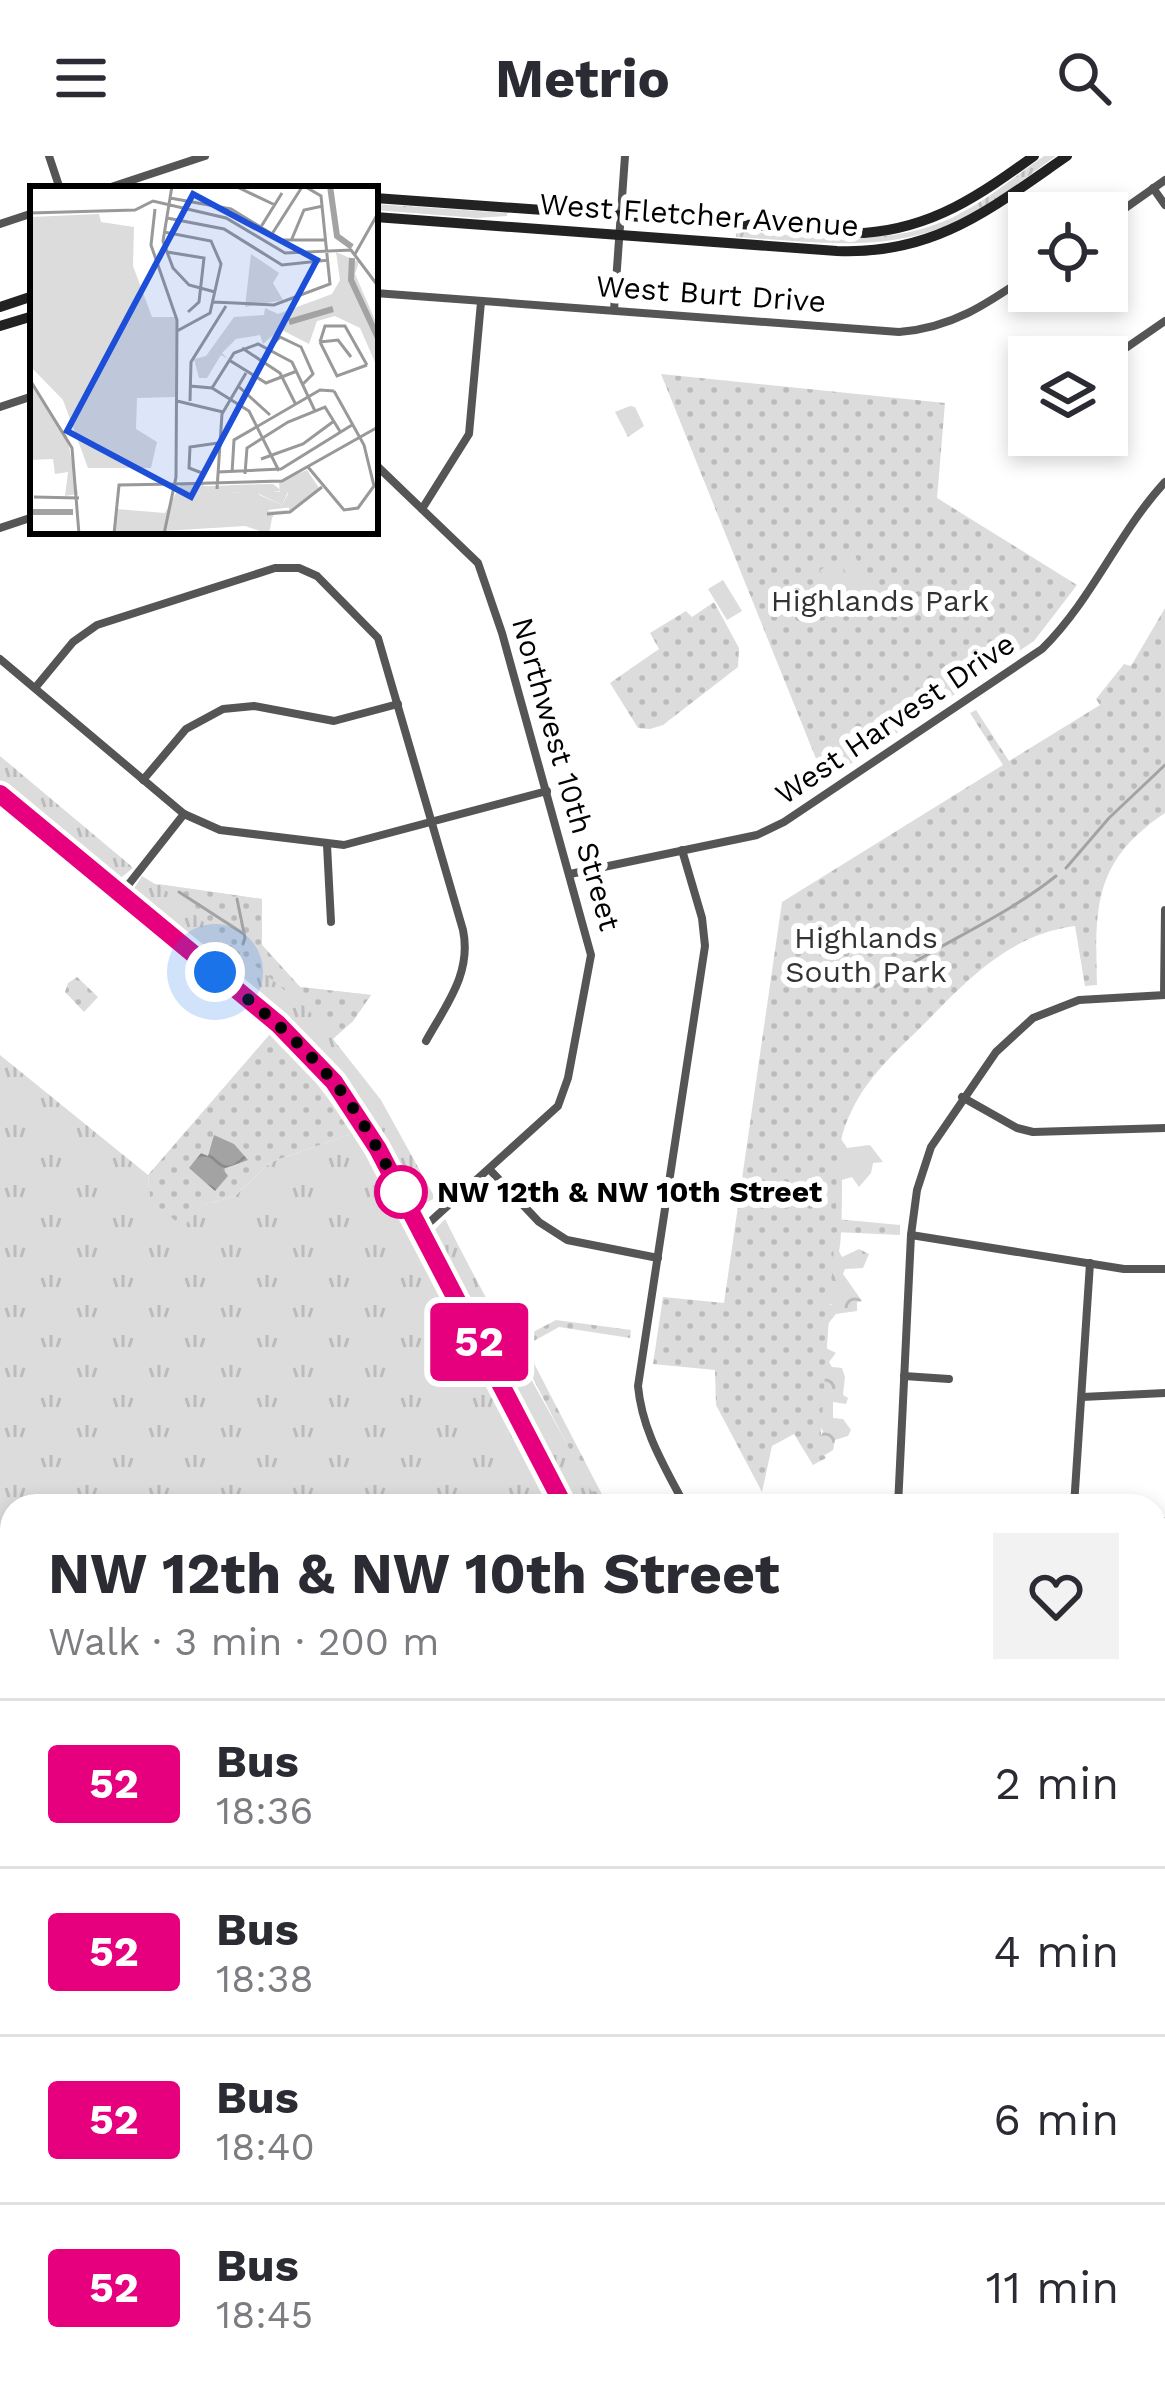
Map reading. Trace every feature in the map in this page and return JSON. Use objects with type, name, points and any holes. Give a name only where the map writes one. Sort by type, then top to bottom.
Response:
[{"type":"main road","name":"West Fletcher Avenue","points":[[378,198],[844,233],[885,232],[950,212],[1034,156]]},
{"type":"main road","name":"West Fletcher Avenue","points":[[378,217],[837,251],[899,248],[956,229],[1067,156]]},
{"type":"main road","points":[[0,307],[30,297]]},
{"type":"main road","points":[[0,326],[30,317]]},
{"type":"main road","points":[[0,794],[278,1024],[317,1063],[359,1116],[558,1494]]},
{"type":"street","points":[[50,156],[59,186]]},
{"type":"street","points":[[112,186],[171,161],[205,156]]},
{"type":"street","points":[[614,310],[625,156]]},
{"type":"street","points":[[1128,205],[1165,180]]},
{"type":"street","points":[[1153,188],[1165,205]]},
{"type":"street","points":[[0,224],[30,214]]},
{"type":"street","name":"West Burt Drive","points":[[378,293],[911,331],[964,317],[1008,289]]},
{"type":"street","points":[[422,509],[469,434],[481,302]]},
{"type":"street","points":[[1128,347],[1165,321]]},
{"type":"street","points":[[0,407],[30,398]]},
{"type":"street","name":"Northwest 10th Street","points":[[378,467],[483,571],[591,955],[566,1088],[553,1113],[421,1231]]},
{"type":"street","name":"West Harvest Drive","points":[[570,874],[757,835],[784,823],[1042,649],[1067,622],[1133,520],[1165,482]]},
{"type":"street","points":[[0,528],[30,518]]},
{"type":"street","points":[[35,688],[73,642],[97,625],[264,570],[299,568],[326,583],[372,629],[383,650],[466,950],[463,974],[426,1041]]},
{"type":"street","points":[[0,659],[184,814],[220,830],[327,845],[361,844],[547,791]]},
{"type":"street","points":[[143,780],[186,729],[224,709],[254,706],[325,721],[398,704]]},
{"type":"street","points":[[121,893],[184,814]]},
{"type":"street","points":[[327,845],[331,922]]},
{"type":"street","points":[[679,1494],[651,1440],[639,1403],[639,1370],[705,946],[702,918],[682,850]]},
{"type":"street","points":[[899,1494],[911,1235],[922,1168],[941,1127],[1006,1039],[1048,1010],[1087,998],[1165,995],[1165,910]]},
{"type":"street","points":[[962,1097],[1008,1124],[1033,1132],[1165,1128]]},
{"type":"street","points":[[491,1171],[539,1222],[567,1240],[658,1258]]},
{"type":"street","points":[[911,1235],[1090,1263],[1165,1269]]},
{"type":"street","points":[[1075,1494],[1090,1263]]},
{"type":"street","points":[[904,1376],[949,1379]]},
{"type":"street","points":[[1082,1397],[1165,1393]]},
{"type":"green space","points":[[1044,156],[1056,156],[976,212],[936,230],[852,243],[736,237],[736,233],[750,232],[871,237],[919,230],[969,209]]},
{"type":"green space","points":[[378,204],[507,213],[476,218],[378,210]]},
{"type":"green space","name":"Highlands Park","points":[[661,374],[945,403],[937,498],[1077,585],[1034,641],[825,781]]},
{"type":"green space","points":[[630,406],[644,426],[628,437],[615,412]]},
{"type":"green space","points":[[853,552],[869,583],[855,591],[839,560]]},
{"type":"green space","points":[[834,562],[850,593],[836,601],[820,570]]},
{"type":"green space","points":[[723,580],[742,611],[727,620],[708,589]]},
{"type":"green space","points":[[714,602],[739,648],[738,667],[663,725],[638,728],[610,683],[659,649],[650,633],[686,611],[692,617]]},
{"type":"green space","name":"Highlands South Park","points":[[1165,608],[1165,813],[1124,849],[1104,887],[1097,931],[1097,985],[1085,986],[1075,926],[1032,938],[995,959],[962,987],[868,1083],[846,1123],[839,1150],[836,1219],[900,1225],[900,1235],[835,1232],[820,1447],[826,1458],[813,1465],[794,1434],[772,1446],[762,1492],[716,1405],[715,1370],[653,1364],[663,1297],[724,1303],[782,902],[1003,765],[970,713],[976,710],[1009,761],[1100,705],[1096,699],[1124,664],[1131,666]]},
{"type":"green space","points":[[0,756],[133,868],[118,880],[109,877],[0,786]]},
{"type":"green space","points":[[142,876],[155,884],[262,899],[262,945],[300,987],[371,995],[333,1039],[381,1100],[435,1198],[416,1208],[373,1131],[335,1076],[256,996],[138,901],[133,890]]},
{"type":"green space","points":[[158,884],[262,899],[262,945],[300,987],[371,995],[353,1021],[334,1037]]},
{"type":"green space","points":[[77,977],[98,997],[84,1012],[65,992]]},
{"type":"green space","points":[[868,1010],[875,1020],[869,1071],[841,1139],[847,1148],[870,1145],[883,1162],[873,1163],[859,1187],[852,1177],[842,1180],[839,1251],[842,1257],[859,1249],[869,1254],[863,1268],[845,1269],[843,1274],[862,1301],[857,1302],[857,1311],[836,1314],[827,1325],[820,1323],[814,1311],[817,1306],[832,1305],[815,1295],[808,1283],[801,1284],[796,1294],[798,1299],[807,1297],[808,1308],[794,1317],[803,1328],[792,1351],[800,1356],[799,1365],[803,1367],[805,1358],[815,1356],[812,1350],[820,1345],[836,1353],[829,1362],[842,1368],[845,1377],[843,1395],[848,1398],[846,1404],[833,1402],[833,1418],[843,1419],[851,1430],[835,1440],[833,1450],[825,1455],[816,1449],[823,1431],[819,1424],[785,1426],[773,1407],[771,1397],[777,1385],[768,1334],[754,1330],[762,1305],[755,1283],[782,1280],[789,1271],[761,1250],[775,1220],[779,1184],[794,1178],[807,1154],[814,1117],[802,1100],[841,1063],[848,1024]]},
{"type":"green space","points":[[270,1034],[305,1068],[354,1133],[271,1162],[235,1196],[204,1205],[183,1227],[150,1200],[148,1175]]},
{"type":"green space","points":[[0,1055],[148,1175],[150,1200],[204,1205],[235,1196],[271,1162],[354,1133],[542,1494],[0,1494]]},
{"type":"green space","points":[[445,1219],[593,1494],[565,1494],[433,1243],[432,1233]]},
{"type":"green space","points":[[556,1320],[631,1330],[630,1338],[559,1327],[525,1346],[602,1494],[593,1494],[514,1342]]},
{"type":"water","points":[[214,1135],[234,1144],[248,1160],[223,1169],[228,1176],[215,1191],[189,1168],[201,1153],[208,1156]]},
{"type":"waterway","points":[[1066,868],[1109,818],[1165,765]]},
{"type":"waterway","points":[[875,987],[1056,876]]},
{"type":"waterway","points":[[179,892],[244,934]]},
{"type":"waterway","points":[[237,899],[243,944]]},
{"type":"bus line","name":"52","points":[[0,794],[278,1024],[334,1082],[378,1149],[558,1494]]},
{"type":"place","name":"NW 12th & NW 10th Street","points":[[401,1192]]},
{"type":"route","points":[[215,972],[302,1046],[334,1082],[359,1116],[401,1192]]}]
